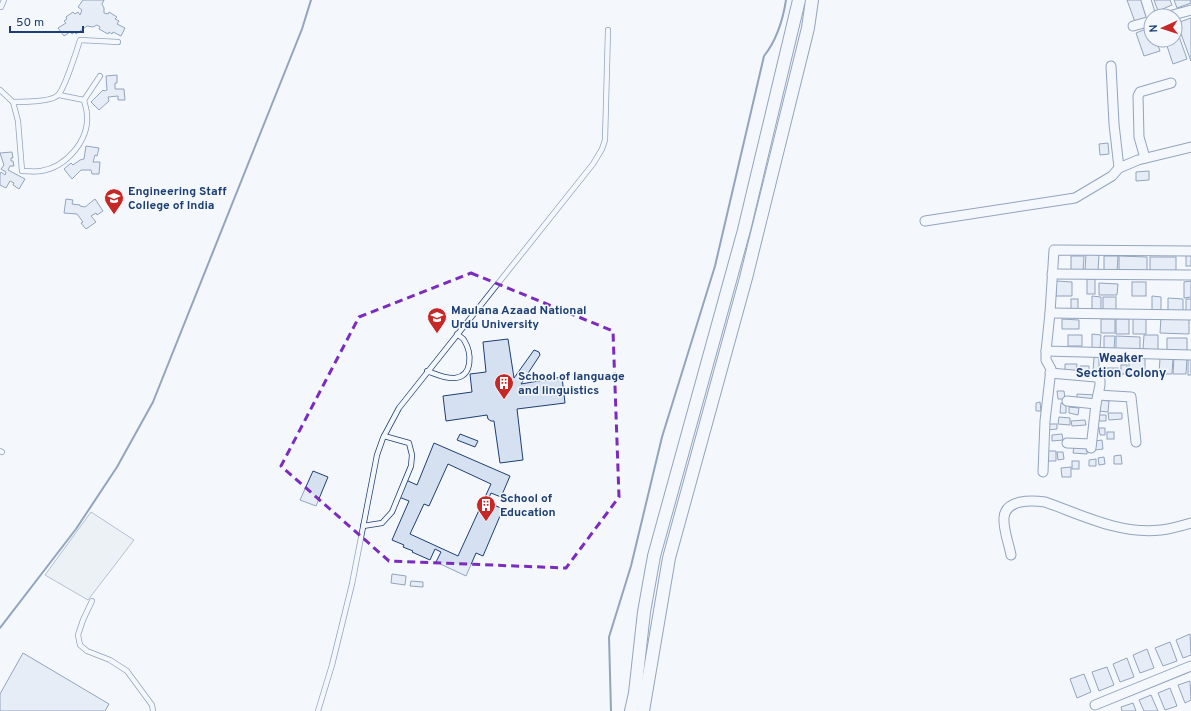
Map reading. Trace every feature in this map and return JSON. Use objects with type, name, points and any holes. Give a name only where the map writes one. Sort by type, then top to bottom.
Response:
[{"type":"street","points":[[631,711],[635,693],[644,612],[654,556],[744,230],[799,0]]},
{"type":"street","points":[[643,711],[669,558],[746,278],[808,28],[812,0]]},
{"type":"street","points":[[1133,26],[1143,23]]},
{"type":"street","points":[[1111,66],[1114,124],[1119,168]]},
{"type":"street","points":[[1145,158],[1139,137],[1138,96],[1140,92],[1171,82]]},
{"type":"street","points":[[925,221],[1075,198],[1112,176],[1119,168],[1145,158],[1191,147]]},
{"type":"street","points":[[1044,472],[1045,421],[1050,373],[1050,366],[1046,360],[1046,351],[1054,250],[1191,251]]},
{"type":"street","points":[[1052,274],[1191,276]]},
{"type":"street","points":[[1050,313],[1191,315]]},
{"type":"street","points":[[1046,351],[1191,355]]},
{"type":"street","points":[[1050,373],[1096,377],[1100,380],[1091,446],[1067,443]]},
{"type":"street","points":[[1067,401],[1131,397],[1136,442]]},
{"type":"street","points":[[1011,555],[1004,519],[1005,511],[1012,505],[1023,502],[1045,502],[1112,526],[1134,530],[1160,530],[1191,523]]},
{"type":"street","points":[[1094,705],[1191,666]]},
{"type":"lane","points":[[1,7],[4,0]]},
{"type":"lane","points":[[318,711],[332,665],[352,584],[377,455],[384,436],[400,408],[428,371],[593,164],[602,149],[606,130],[608,30]]},
{"type":"lane","points":[[59,95],[80,40],[118,42]]},
{"type":"lane","points":[[0,90],[13,102],[18,120],[22,171],[42,171],[51,168],[68,158],[76,150],[85,134],[88,116],[84,100],[100,76]]},
{"type":"lane","points":[[13,102],[52,98],[59,95],[84,100]]},
{"type":"lane","points":[[428,371],[451,378],[458,377],[466,373],[470,359],[464,340],[457,334]]},
{"type":"lane","points":[[363,526],[382,523],[390,516],[411,466],[412,455],[408,443],[384,436]]},
{"type":"lane","points":[[92,601],[78,635],[80,645],[87,651],[110,660],[127,671],[152,705],[153,711]]},
{"type":"highlighted area","points":[[471,273],[613,331],[619,497],[566,568],[389,561],[281,466],[359,317]]},
{"type":"shaded area","points":[[91,512],[134,540],[88,600],[45,575]]},
{"type":"building","points":[[83,0],[104,0],[102,4],[104,13],[108,14],[109,12],[117,17],[115,19],[119,21],[117,24],[125,28],[121,36],[113,32],[112,34],[109,32],[108,34],[99,29],[100,27],[97,25],[93,27],[87,26],[76,34],[75,32],[72,34],[70,32],[64,36],[58,28],[66,23],[64,21],[67,19],[66,17],[73,12],[75,14],[78,12],[80,15],[82,10],[78,7]]},
{"type":"building","points":[[1127,0],[1141,0],[1144,8],[1143,19],[1135,22]]},
{"type":"building","points":[[1154,0],[1170,0],[1172,5],[1165,8],[1157,8]]},
{"type":"building","points":[[1174,0],[1190,0],[1191,3],[1177,8]]},
{"type":"building","points":[[1191,18],[1191,61],[1183,39],[1183,21]]},
{"type":"building","points":[[1143,30],[1143,48],[1159,48],[1160,51],[1144,56],[1136,33]]},
{"type":"building","points":[[1168,48],[1183,48],[1187,59],[1173,64]]},
{"type":"building","points":[[117,75],[115,89],[124,89],[125,100],[118,100],[118,96],[108,97],[109,101],[99,110],[91,102],[103,90],[107,90],[106,76]]},
{"type":"building","points":[[1108,143],[1109,154],[1100,155],[1099,144]]},
{"type":"building","points":[[86,146],[99,148],[97,156],[95,155],[93,162],[100,162],[99,174],[92,174],[91,170],[81,170],[72,179],[64,169],[71,163],[73,165],[84,159]]},
{"type":"building","points":[[12,152],[13,158],[11,158],[11,161],[13,161],[14,166],[10,166],[8,170],[25,179],[19,189],[10,181],[6,188],[0,185],[0,174],[1,172],[5,175],[6,172],[1,169],[4,165],[0,153]]},
{"type":"building","points":[[1149,171],[1149,180],[1136,181],[1136,172]]},
{"type":"building","points":[[66,199],[73,200],[72,204],[85,207],[95,199],[103,211],[97,215],[96,213],[91,216],[96,222],[86,229],[81,223],[83,222],[77,214],[64,213]]},
{"type":"building","points":[[1086,254],[1099,255],[1098,271],[1085,271]]},
{"type":"building","points":[[1186,255],[1191,255],[1191,266],[1186,266]]},
{"type":"building","points":[[1071,256],[1084,256],[1083,272],[1071,272]]},
{"type":"building","points":[[1104,256],[1118,256],[1117,273],[1104,273]]},
{"type":"building","points":[[1119,256],[1147,257],[1147,272],[1119,272]]},
{"type":"building","points":[[1150,257],[1176,257],[1176,273],[1150,273]]},
{"type":"building","points":[[1087,279],[1095,279],[1095,294],[1087,294]]},
{"type":"building","points":[[1056,281],[1072,282],[1072,296],[1056,296]]},
{"type":"building","points":[[1191,281],[1191,297],[1184,298],[1184,282]]},
{"type":"building","points":[[1132,282],[1146,282],[1146,296],[1132,296]]},
{"type":"building","points":[[1099,283],[1118,284],[1117,295],[1099,295]]},
{"type":"building","points":[[1092,296],[1101,297],[1101,311],[1092,311]]},
{"type":"building","points":[[1152,296],[1161,297],[1161,311],[1152,311]]},
{"type":"building","points":[[1103,297],[1116,297],[1116,310],[1103,310]]},
{"type":"building","points":[[1168,298],[1183,299],[1183,311],[1168,311]]},
{"type":"building","points":[[1071,299],[1078,299],[1078,311],[1071,311]]},
{"type":"building","points":[[1186,299],[1191,299],[1191,311],[1186,312]]},
{"type":"building","points":[[1133,317],[1146,318],[1146,334],[1133,334]]},
{"type":"building","points":[[1161,317],[1189,317],[1189,334],[1160,333]]},
{"type":"building","points":[[1062,319],[1079,320],[1079,329],[1062,329]]},
{"type":"building","points":[[1101,319],[1115,319],[1115,333],[1101,333]]},
{"type":"building","points":[[1116,319],[1129,319],[1129,334],[1116,334]]},
{"type":"building","points":[[1092,334],[1101,335],[1100,349],[1092,349]]},
{"type":"building","points":[[1068,335],[1082,335],[1082,346],[1068,346]]},
{"type":"building","points":[[1144,335],[1158,335],[1158,350],[1143,349]]},
{"type":"building","points":[[1104,336],[1115,336],[1114,349],[1104,349]]},
{"type":"building","points":[[1116,336],[1140,337],[1140,351],[1116,350]]},
{"type":"building","points":[[1167,338],[1187,338],[1187,351],[1167,350]]},
{"type":"building","name":"School of language and linguistics","points":[[508,339],[514,378],[534,350],[539,352],[540,355],[521,384],[562,377],[565,403],[517,409],[523,460],[500,463],[494,421],[488,419],[487,415],[446,421],[443,396],[472,392],[470,374],[486,372],[483,342]]},
{"type":"building","points":[[1094,357],[1099,357],[1099,372],[1093,372]]},
{"type":"building","points":[[1129,357],[1145,357],[1145,375],[1129,374]]},
{"type":"building","points":[[1174,357],[1187,357],[1186,374],[1173,374]]},
{"type":"building","points":[[1160,358],[1173,358],[1172,374],[1159,374]]},
{"type":"building","points":[[1188,358],[1191,358],[1191,375],[1188,375]]},
{"type":"building","points":[[1065,364],[1077,364],[1076,371],[1065,371]]},
{"type":"building","points":[[1121,365],[1127,365],[1127,374],[1121,374]]},
{"type":"building","points":[[1080,366],[1089,366],[1089,371],[1079,371]]},
{"type":"building","points":[[1106,368],[1118,368],[1118,373],[1106,373]]},
{"type":"building","points":[[1057,391],[1064,391],[1065,399],[1058,399]]},
{"type":"building","points":[[1077,394],[1096,395],[1095,402],[1077,401]]},
{"type":"building","points":[[1099,400],[1109,401],[1108,412],[1098,411]]},
{"type":"building","points":[[1040,402],[1041,411],[1036,411],[1036,403]]},
{"type":"building","points":[[1061,403],[1066,403],[1066,413],[1060,413]]},
{"type":"building","points":[[1069,407],[1079,408],[1078,415],[1069,413]]},
{"type":"building","points":[[1108,413],[1122,413],[1122,419],[1109,420]]},
{"type":"building","points":[[1098,415],[1106,415],[1106,421],[1099,421]]},
{"type":"building","points":[[1059,417],[1070,418],[1070,425],[1058,424]]},
{"type":"building","points":[[1085,420],[1086,425],[1072,426],[1071,421]]},
{"type":"building","points":[[1047,424],[1057,424],[1057,429],[1048,430]]},
{"type":"building","points":[[1099,428],[1105,428],[1105,435],[1100,435]]},
{"type":"building","points":[[1107,432],[1114,432],[1114,439],[1107,439]]},
{"type":"building","points":[[460,434],[478,441],[475,447],[457,440]]},
{"type":"building","points":[[1062,434],[1063,440],[1052,441],[1052,435]]},
{"type":"building","points":[[1102,440],[1103,449],[1095,450],[1095,441]]},
{"type":"building","name":"School of Education","points":[[434,443],[510,476],[501,497],[491,493],[487,502],[503,509],[483,556],[476,553],[466,576],[436,562],[441,552],[435,549],[430,560],[412,552],[413,551],[403,547],[404,545],[392,540],[409,501],[399,497],[406,480],[417,485]],"holes":[[[448,464],[491,484],[458,556],[410,534],[424,504],[429,506]]]},
{"type":"building","points":[[1074,446],[1087,446],[1087,454],[1073,453]]},
{"type":"building","points":[[1047,451],[1056,451],[1056,461],[1048,461]]},
{"type":"building","points":[[1057,452],[1063,452],[1064,459],[1058,460]]},
{"type":"building","points":[[1121,455],[1122,464],[1114,464],[1114,456]]},
{"type":"building","points":[[1104,457],[1105,464],[1099,465],[1098,458]]},
{"type":"building","points":[[1096,459],[1096,466],[1089,466],[1089,460]]},
{"type":"building","points":[[1072,461],[1079,461],[1079,469],[1072,469]]},
{"type":"building","points":[[1071,467],[1071,477],[1062,477],[1061,468]]},
{"type":"building","points":[[313,471],[328,477],[316,506],[300,500]]},
{"type":"building","points":[[392,574],[406,576],[405,585],[391,583]]},
{"type":"building","points":[[411,581],[423,582],[423,587],[410,586]]},
{"type":"building","points":[[1190,634],[1191,655],[1183,658],[1176,640]]},
{"type":"building","points":[[1170,642],[1177,661],[1163,666],[1155,648]]},
{"type":"building","points":[[1147,649],[1154,668],[1140,673],[1133,655]]},
{"type":"building","points":[[23,653],[109,704],[105,711],[0,711],[0,694]]},
{"type":"building","points":[[1127,658],[1134,677],[1120,682],[1113,664]]},
{"type":"building","points":[[1107,667],[1114,685],[1099,691],[1092,672]]},
{"type":"building","points":[[1084,674],[1091,692],[1077,698],[1070,679]]},
{"type":"building","points":[[1190,681],[1191,700],[1185,703],[1178,685]]},
{"type":"building","points":[[1170,688],[1177,706],[1165,710],[1158,693]]},
{"type":"building","points":[[1151,695],[1158,711],[1144,711],[1139,700]]},
{"type":"building","points":[[1133,703],[1136,711],[1122,711],[1121,707]]},
{"type":"wall","points":[[0,628],[76,529],[117,467],[153,402],[302,29],[311,0]]},
{"type":"wall","points":[[611,711],[609,637],[631,566],[662,437],[715,266],[764,56],[772,44],[778,30],[786,0]]},
{"type":"place","name":"Engineering Staff College of India","points":[[114,215]]},
{"type":"place","name":"Maulana Azaad National Urdu University","points":[[437,334]]},
{"type":"place","name":"School of language and linguistics","points":[[504,400]]},
{"type":"place","name":"School of Education","points":[[486,522]]},
{"type":"district","name":"Weaker Section Colony","points":[[1121,364]]}]
